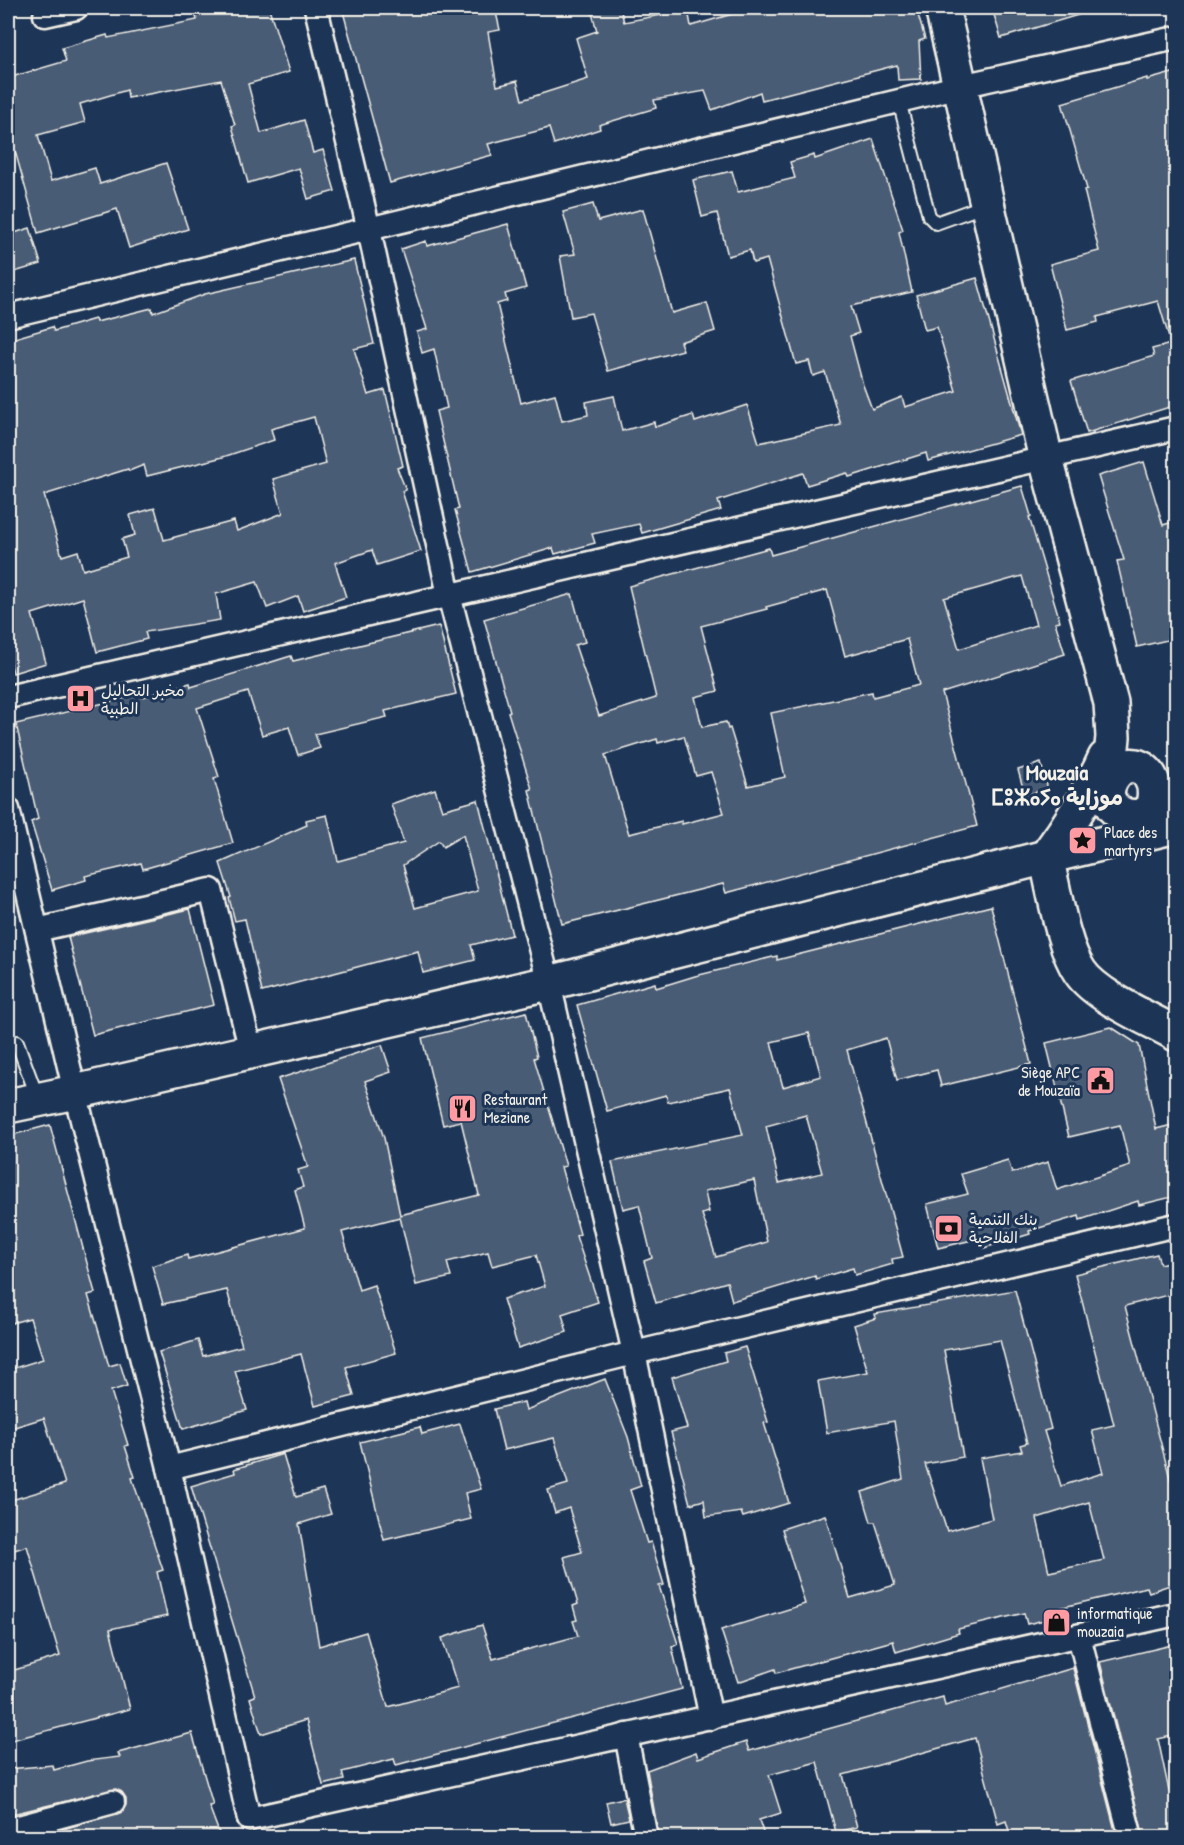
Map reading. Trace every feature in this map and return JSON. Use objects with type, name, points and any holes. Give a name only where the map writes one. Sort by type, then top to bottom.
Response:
[{"type":"main road","points":[[942,8],[1046,459],[1111,703],[1122,740],[1148,808]]},
{"type":"main road","points":[[1122,740],[1148,808]]},
{"type":"main road","points":[[1122,740],[1046,857],[1070,954],[1081,974],[1102,993],[1176,1034]]},
{"type":"main road","points":[[23,1103],[549,983],[1046,857],[1148,808]]},
{"type":"street","points":[[45,15],[76,8]]},
{"type":"street","points":[[316,8],[369,230],[449,595],[549,983],[634,1353],[711,1718]]},
{"type":"street","points":[[8,316],[899,100],[1176,38]]},
{"type":"street","points":[[8,697],[1176,428]]},
{"type":"street","points":[[8,808],[75,1092],[169,1468],[244,1828],[626,1735],[1176,1614]]},
{"type":"street","points":[[37,930],[211,890],[251,1051]]},
{"type":"street","points":[[169,1468],[634,1353],[1176,1225]]},
{"type":"street","points":[[1079,1636],[1131,1838]]},
{"type":"street","points":[[626,1735],[646,1838]]},
{"type":"street","points":[[8,1830],[113,1802]]},
{"type":"lane","points":[[899,100],[929,216],[936,223],[988,204]]},
{"type":"lane","points":[[8,1045],[17,1042],[23,1103]]},
{"type":"building","points":[[194,8],[269,8],[289,72],[248,84],[261,133],[304,120],[313,153],[323,150],[335,191],[308,199],[299,168],[248,183],[232,126],[235,125],[221,80],[128,98],[127,90],[80,104],[85,122],[38,135],[51,181],[95,168],[100,184],[166,163],[188,229],[129,248],[117,209],[38,233],[8,126],[8,78],[66,61],[62,48],[107,35],[108,38],[197,20]]},
{"type":"building","points":[[342,8],[495,8],[500,30],[488,32],[497,86],[517,81],[522,100],[588,79],[576,38],[597,31],[592,13],[612,8],[620,8],[624,22],[688,10],[691,26],[753,8],[916,8],[925,39],[919,41],[921,79],[898,80],[897,65],[762,100],[760,92],[712,110],[705,91],[654,100],[656,108],[599,125],[600,129],[554,144],[549,128],[488,144],[492,155],[390,183]]},
{"type":"building","points":[[992,8],[1085,8],[1085,13],[1001,38]]},
{"type":"building","points":[[1176,72],[1176,405],[1087,433],[1071,381],[1154,356],[1152,349],[1171,344],[1158,301],[1097,317],[1098,322],[1067,330],[1050,264],[1099,251],[1084,190],[1087,189],[1062,103],[1147,78],[1147,80]]},
{"type":"building","points":[[873,139],[903,230],[899,232],[912,292],[851,306],[859,333],[850,336],[872,409],[902,397],[905,407],[956,391],[937,327],[925,330],[916,295],[977,278],[1021,435],[928,461],[926,453],[849,477],[847,473],[807,485],[803,473],[718,501],[721,510],[642,533],[639,524],[592,534],[595,543],[555,554],[553,548],[472,572],[455,510],[459,509],[436,411],[447,408],[434,349],[422,353],[417,332],[427,329],[401,249],[426,241],[427,246],[508,224],[526,288],[505,294],[507,301],[497,304],[521,403],[555,394],[562,421],[588,415],[586,402],[614,396],[622,431],[654,422],[655,427],[693,415],[695,422],[747,405],[759,443],[841,425],[825,372],[813,376],[809,361],[796,364],[767,259],[753,263],[750,250],[728,256],[717,213],[702,217],[693,180],[732,171],[738,192],[795,178],[790,162],[814,155],[815,159]]},
{"type":"building","points":[[593,204],[598,221],[643,209],[672,313],[707,303],[715,331],[680,342],[683,350],[608,371],[591,313],[571,317],[560,256],[575,254],[563,212]]},
{"type":"building","points":[[30,228],[41,264],[8,274],[8,235]]},
{"type":"building","points":[[354,260],[374,344],[354,349],[368,395],[385,390],[403,466],[397,468],[406,490],[402,491],[421,551],[377,565],[372,550],[335,563],[346,597],[303,611],[298,596],[267,608],[257,582],[216,594],[220,620],[145,632],[147,639],[97,652],[83,598],[32,614],[46,663],[13,673],[8,654],[8,340],[52,327],[54,331],[95,319],[96,322],[152,308],[153,313],[205,294]],"holes":[[[314,417],[326,464],[273,479],[283,513],[237,531],[234,521],[164,540],[155,508],[130,515],[135,535],[122,539],[127,557],[83,570],[78,551],[62,556],[44,495],[144,465],[147,476],[223,457],[274,440],[271,429]]]},
{"type":"building","points":[[1144,462],[1163,525],[1176,521],[1176,638],[1137,647],[1117,561],[1124,560],[1098,476]]},
{"type":"building","points":[[1022,486],[1060,621],[1055,622],[1065,654],[942,693],[977,826],[726,893],[723,884],[562,924],[529,790],[532,789],[508,712],[510,711],[484,619],[572,594],[585,642],[575,645],[599,716],[656,698],[629,586],[769,548],[771,555]],"holes":[[[1022,576],[1036,625],[959,649],[944,598]],[[827,590],[845,656],[907,639],[919,685],[873,697],[872,692],[771,713],[785,777],[748,786],[730,728],[728,729],[726,722],[702,727],[695,697],[718,691],[701,626],[767,609],[766,607]],[[684,736],[696,776],[711,772],[724,813],[629,834],[605,755],[657,739],[658,743]]]},
{"type":"building","points":[[439,626],[456,694],[385,711],[387,717],[315,734],[320,748],[298,755],[289,727],[262,735],[248,692],[197,708],[219,777],[214,779],[233,843],[143,869],[141,863],[85,876],[86,880],[52,890],[31,822],[38,819],[16,724],[142,694],[143,697],[190,683],[191,687],[291,656],[293,661]]},
{"type":"building","points":[[1041,763],[1048,789],[1025,795],[1018,770]]},
{"type":"building","points":[[435,789],[442,810],[478,800],[512,935],[471,945],[475,960],[423,973],[418,951],[262,992],[245,919],[235,921],[229,898],[231,897],[220,863],[307,825],[306,820],[327,815],[338,861],[404,843],[391,804]],"holes":[[[463,835],[478,891],[415,908],[403,865],[439,841],[443,847]]]},
{"type":"building","points":[[991,906],[1031,1064],[941,1086],[937,1070],[897,1080],[886,1038],[847,1050],[903,1257],[892,1259],[893,1264],[855,1275],[853,1268],[816,1279],[815,1276],[732,1301],[727,1282],[656,1303],[644,1261],[652,1258],[639,1205],[623,1209],[612,1162],[743,1135],[730,1088],[668,1102],[666,1095],[607,1111],[577,1005],[655,983],[656,988],[777,956],[777,960]],"holes":[[[809,1033],[821,1076],[783,1087],[771,1042]],[[806,1115],[822,1173],[779,1183],[766,1126]],[[754,1180],[767,1242],[716,1257],[702,1214],[709,1212],[705,1191]]]},
{"type":"building","points":[[190,909],[214,1005],[93,1035],[68,937]]},
{"type":"building","points":[[526,1012],[537,1057],[534,1058],[566,1166],[561,1167],[580,1234],[576,1236],[598,1302],[562,1314],[567,1332],[518,1348],[503,1299],[545,1286],[536,1255],[492,1266],[488,1252],[447,1262],[451,1277],[416,1285],[400,1217],[342,1232],[359,1290],[374,1285],[396,1353],[346,1367],[354,1396],[315,1406],[301,1354],[235,1371],[247,1410],[183,1429],[159,1352],[198,1340],[203,1356],[242,1346],[227,1290],[163,1304],[152,1266],[187,1255],[188,1259],[305,1228],[295,1190],[303,1187],[298,1170],[308,1167],[278,1079],[382,1045],[391,1072],[365,1081],[384,1138],[400,1215],[479,1195],[461,1121],[443,1125],[422,1038]]},
{"type":"building","points":[[1111,1027],[1139,1045],[1156,1129],[1176,1124],[1176,1196],[1139,1205],[1138,1201],[1080,1220],[1079,1216],[984,1248],[981,1238],[938,1248],[927,1204],[968,1194],[961,1174],[1008,1160],[1012,1173],[1048,1162],[1057,1190],[1130,1166],[1120,1125],[1069,1137],[1046,1043]]},
{"type":"building","points":[[50,1125],[95,1293],[88,1295],[109,1366],[120,1363],[127,1386],[111,1391],[128,1445],[125,1446],[135,1477],[132,1478],[163,1570],[157,1572],[167,1616],[110,1629],[130,1709],[8,1741],[8,1672],[60,1656],[27,1546],[8,1552],[8,1501],[65,1484],[44,1418],[8,1429],[8,1370],[43,1359],[30,1318],[8,1324],[8,1136]]},
{"type":"building","points":[[1157,1254],[1160,1264],[1176,1260],[1176,1293],[1125,1306],[1176,1501],[1176,1583],[1149,1592],[1147,1587],[1059,1608],[1061,1616],[1027,1624],[1024,1613],[958,1629],[959,1633],[896,1652],[893,1641],[776,1673],[775,1669],[738,1682],[721,1630],[805,1604],[782,1529],[825,1515],[850,1598],[895,1585],[875,1522],[871,1522],[862,1492],[903,1479],[894,1421],[827,1433],[818,1381],[868,1372],[854,1325],[876,1318],[875,1314],[1015,1290],[1051,1429],[1044,1431],[1061,1486],[1103,1473],[1092,1430],[1114,1425],[1075,1274]],"holes":[[[1000,1340],[1027,1443],[1020,1445],[1022,1451],[980,1458],[992,1519],[947,1531],[925,1464],[963,1457],[944,1350]],[[1089,1502],[1104,1560],[1049,1572],[1037,1518]]]},
{"type":"building","points":[[745,1347],[768,1422],[764,1423],[789,1503],[743,1517],[741,1512],[706,1517],[704,1500],[690,1504],[671,1432],[687,1428],[672,1377],[726,1361],[724,1353]]},
{"type":"building","points":[[605,1379],[628,1437],[641,1486],[630,1490],[647,1543],[651,1542],[664,1585],[659,1586],[678,1644],[672,1647],[682,1689],[396,1765],[394,1759],[342,1772],[344,1780],[323,1785],[306,1720],[261,1734],[250,1698],[255,1696],[191,1486],[235,1473],[234,1469],[283,1454],[296,1497],[323,1489],[331,1514],[299,1524],[319,1646],[366,1632],[388,1707],[458,1688],[442,1638],[482,1625],[493,1659],[578,1636],[573,1621],[577,1620],[573,1606],[578,1604],[564,1557],[582,1552],[569,1508],[555,1513],[548,1490],[568,1484],[554,1438],[504,1450],[494,1409],[524,1402],[526,1410]]},
{"type":"building","points":[[460,1424],[481,1489],[465,1493],[471,1519],[384,1540],[360,1442],[420,1427],[422,1434]]},
{"type":"building","points":[[1176,1644],[1176,1735],[1158,1739],[1169,1791],[1176,1789],[1176,1838],[1144,1838],[1100,1662]]},
{"type":"building","points":[[1073,1668],[1117,1838],[1011,1838],[1006,1821],[998,1824],[975,1738],[843,1775],[857,1827],[836,1832],[817,1762],[769,1775],[781,1813],[759,1820],[765,1838],[659,1838],[647,1770],[696,1752],[698,1758],[746,1742],[749,1751],[943,1697],[945,1706]]},
{"type":"building","points":[[192,1733],[213,1805],[209,1806],[221,1838],[32,1838],[122,1812],[126,1805],[126,1798],[116,1789],[8,1815],[8,1769],[53,1765],[54,1770],[87,1761],[120,1757],[118,1753]]},
{"type":"building","points":[[624,1798],[629,1819],[611,1823],[606,1802]]},
{"type":"place","name":"مخبر التحاليل الطبية","points":[[80,699]]},
{"type":"place","name":"Place des martyrs","points":[[1083,841]]},
{"type":"place","name":"Siège APC de Mouzaïa","points":[[1101,1081]]},
{"type":"place","name":"Restaurant Meziane","points":[[463,1108]]},
{"type":"place","name":"بنك التنمية الفلاحية","points":[[948,1228]]},
{"type":"place","name":"informatique mouzaia","points":[[1056,1622]]},
{"type":"district","name":"Mouzaia ⵎⵓⵣⴰⵢⴰ موزاية","points":[[1057,784]]}]
